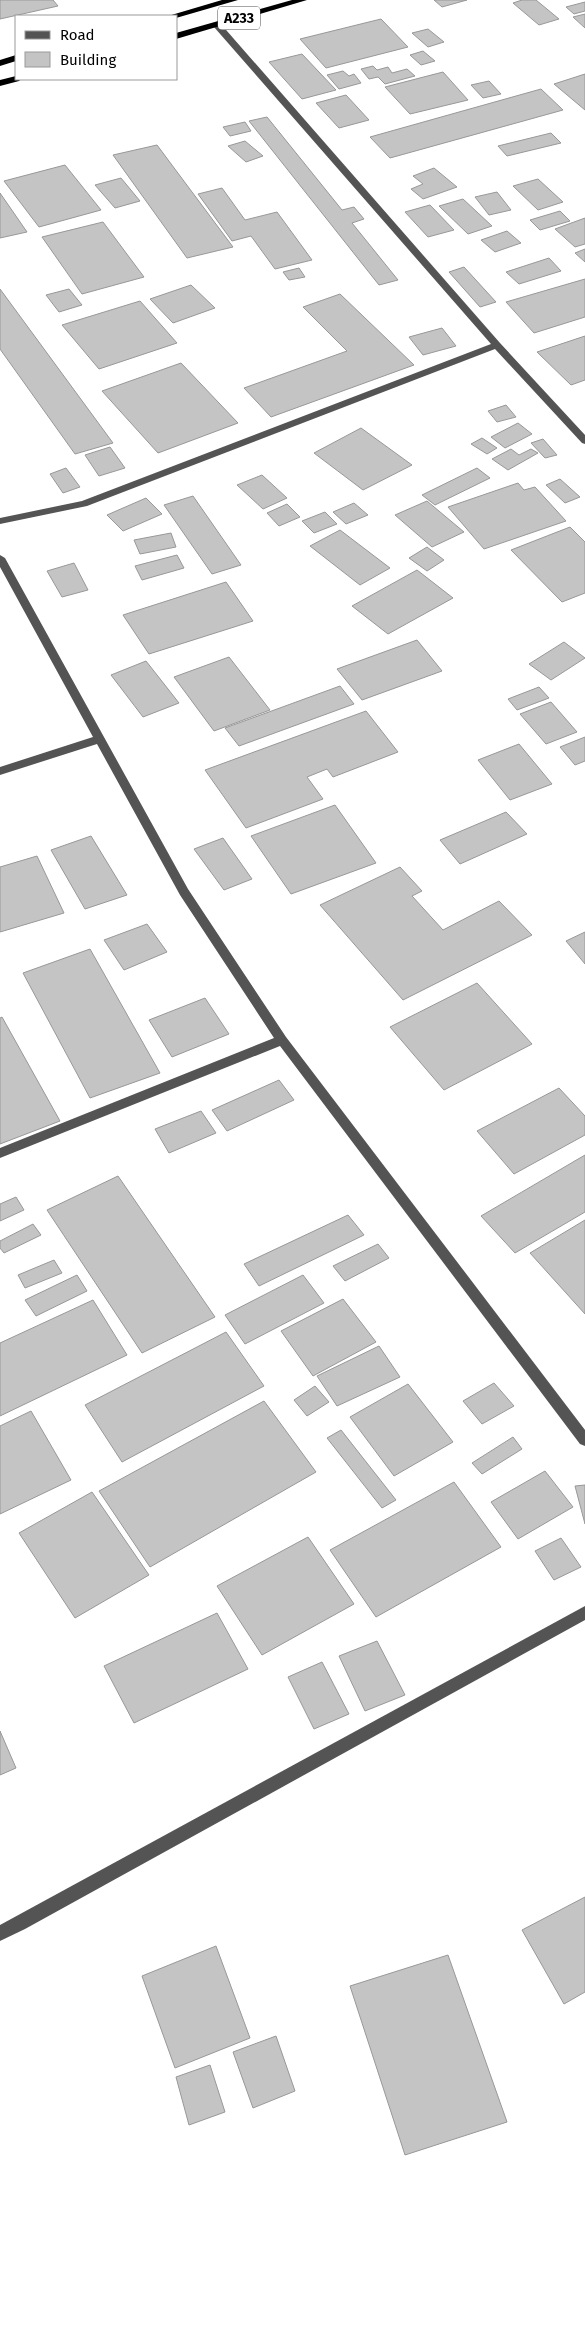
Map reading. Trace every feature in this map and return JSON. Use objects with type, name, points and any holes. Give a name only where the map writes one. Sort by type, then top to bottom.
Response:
[{"type":"highway","name":"A233","points":[[177,15],[233,0]]},
{"type":"highway","name":"A233","points":[[178,35],[302,0]]},
{"type":"highway","points":[[0,63],[15,58]]},
{"type":"highway","points":[[0,83],[15,79]]},
{"type":"street","points":[[217,25],[497,345],[585,441]]},
{"type":"street","points":[[0,521],[84,504],[497,345]]},
{"type":"street","points":[[0,558],[184,892],[282,1040],[585,1440]]},
{"type":"street","points":[[0,771],[99,739]]},
{"type":"street","points":[[0,1153],[282,1040]]},
{"type":"street","points":[[0,1933],[38,1914],[585,1613]]},
{"type":"building","points":[[0,0],[53,0],[58,6],[15,15],[0,19]]},
{"type":"building","points":[[434,0],[467,0],[442,7]]},
{"type":"building","points":[[522,0],[536,0],[559,19],[539,25],[513,3]]},
{"type":"building","points":[[585,2],[585,11],[574,14],[566,7]]},
{"type":"building","points":[[585,14],[585,28],[573,17]]},
{"type":"building","points":[[381,19],[408,47],[326,68],[300,39]]},
{"type":"building","points":[[428,29],[444,42],[428,47],[412,33]]},
{"type":"building","points":[[423,51],[435,61],[421,65],[410,55]]},
{"type":"building","points":[[302,54],[336,90],[302,99],[269,62]]},
{"type":"building","points":[[373,66],[377,70],[388,67],[392,73],[407,69],[415,76],[385,84],[378,77],[369,79],[361,69]]},
{"type":"building","points":[[343,71],[349,76],[354,74],[361,83],[339,89],[327,75]]},
{"type":"building","points":[[443,72],[468,100],[410,114],[385,87]]},
{"type":"building","points":[[585,74],[585,110],[554,84]]},
{"type":"building","points":[[489,81],[501,94],[483,98],[471,85]]},
{"type":"building","points":[[541,89],[563,110],[390,158],[370,137]]},
{"type":"building","points":[[346,95],[369,120],[339,128],[316,103]]},
{"type":"building","points":[[267,117],[342,210],[354,207],[364,219],[352,223],[398,280],[379,285],[249,121]]},
{"type":"building","points":[[245,122],[251,131],[230,136],[223,127]]},
{"type":"building","points":[[551,133],[561,143],[507,156],[498,146]]},
{"type":"building","points":[[245,141],[263,156],[246,162],[228,146]]},
{"type":"building","points":[[157,145],[233,247],[187,258],[113,155]]},
{"type":"building","points":[[65,165],[101,210],[39,227],[4,181]]},
{"type":"building","points":[[434,168],[457,187],[423,199],[411,189],[423,184],[413,176]]},
{"type":"building","points":[[121,178],[140,201],[115,208],[95,185]]},
{"type":"building","points":[[538,179],[563,202],[538,210],[513,186]]},
{"type":"building","points":[[222,188],[245,220],[277,212],[312,260],[275,269],[251,236],[232,241],[198,194]]},
{"type":"building","points":[[497,192],[511,210],[489,215],[475,197]]},
{"type":"building","points":[[0,193],[27,232],[0,238]]},
{"type":"building","points":[[463,199],[492,226],[468,234],[439,206]]},
{"type":"building","points":[[430,205],[454,230],[428,237],[405,212]]},
{"type":"building","points":[[560,211],[570,221],[540,230],[530,220]]},
{"type":"building","points":[[585,218],[585,244],[575,247],[555,229]]},
{"type":"building","points":[[103,222],[144,277],[82,294],[42,237]]},
{"type":"building","points":[[507,231],[521,243],[495,252],[481,240]]},
{"type":"building","points":[[585,249],[585,262],[575,253]]},
{"type":"building","points":[[549,258],[561,271],[519,284],[506,272]]},
{"type":"building","points":[[464,267],[496,302],[480,307],[449,272]]},
{"type":"building","points":[[299,268],[305,277],[289,280],[283,272]]},
{"type":"building","points":[[585,279],[585,317],[534,333],[506,302]]},
{"type":"building","points":[[191,285],[215,308],[173,323],[150,299]]},
{"type":"building","points":[[0,289],[113,443],[75,454],[0,349]]},
{"type":"building","points":[[69,289],[82,305],[59,312],[46,295]]},
{"type":"building","points":[[340,294],[414,365],[271,417],[244,388],[347,351],[303,307]]},
{"type":"building","points":[[140,301],[177,343],[99,369],[62,325]]},
{"type":"building","points":[[442,328],[456,346],[423,355],[409,337]]},
{"type":"building","points":[[585,336],[585,380],[571,385],[537,352]]},
{"type":"building","points":[[181,363],[238,423],[158,453],[102,391]]},
{"type":"building","points":[[506,405],[516,417],[497,422],[488,411]]},
{"type":"building","points":[[518,423],[532,434],[505,448],[491,437]]},
{"type":"building","points":[[361,428],[412,465],[363,490],[314,453]]},
{"type":"building","points":[[482,438],[497,448],[487,454],[471,444]]},
{"type":"building","points":[[543,439],[557,455],[545,458],[531,443]]},
{"type":"building","points":[[110,447],[125,468],[99,476],[85,455]]},
{"type":"building","points":[[511,449],[519,455],[531,449],[538,453],[508,470],[492,459]]},
{"type":"building","points":[[66,468],[80,487],[63,493],[50,474]]},
{"type":"building","points":[[477,468],[490,478],[435,505],[422,495]]},
{"type":"building","points":[[262,475],[287,498],[263,509],[237,485]]},
{"type":"building","points":[[560,479],[580,497],[565,503],[546,485]]},
{"type":"building","points":[[518,483],[524,490],[535,487],[566,521],[484,549],[448,507]]},
{"type":"building","points":[[193,496],[241,565],[212,574],[164,505]]},
{"type":"building","points":[[146,498],[162,514],[123,531],[107,515]]},
{"type":"building","points":[[427,501],[464,532],[432,547],[395,515]]},
{"type":"building","points":[[354,503],[368,515],[346,524],[333,512]]},
{"type":"building","points":[[287,504],[300,517],[279,526],[267,513]]},
{"type":"building","points":[[325,512],[337,524],[314,533],[302,521]]},
{"type":"building","points":[[570,527],[585,542],[585,593],[562,602],[511,550]]},
{"type":"building","points":[[340,530],[390,568],[360,585],[310,546]]},
{"type":"building","points":[[171,533],[176,547],[140,554],[134,540]]},
{"type":"building","points":[[427,547],[444,560],[427,571],[409,558]]},
{"type":"building","points":[[177,555],[184,568],[142,580],[135,566]]},
{"type":"building","points":[[74,563],[88,590],[62,597],[47,571]]},
{"type":"building","points":[[417,570],[453,598],[388,634],[352,606]]},
{"type":"building","points":[[226,582],[253,621],[149,654],[123,615]]},
{"type":"building","points":[[417,640],[442,671],[362,700],[337,669]]},
{"type":"building","points":[[564,642],[585,658],[551,680],[529,664]]},
{"type":"building","points":[[229,657],[270,710],[214,731],[174,677]]},
{"type":"building","points":[[146,661],[179,703],[143,717],[111,675]]},
{"type":"building","points":[[340,686],[354,704],[239,746],[225,728]]},
{"type":"building","points":[[539,687],[549,698],[517,710],[508,699]]},
{"type":"building","points":[[551,702],[577,732],[546,744],[520,714]]},
{"type":"building","points":[[366,711],[398,752],[333,777],[327,769],[307,777],[323,799],[246,828],[205,770]]},
{"type":"building","points":[[585,737],[585,761],[575,765],[560,747]]},
{"type":"building","points":[[519,744],[552,784],[510,800],[478,760]]},
{"type":"building","points":[[335,805],[376,863],[291,894],[251,836]]},
{"type":"building","points":[[506,812],[527,834],[460,864],[440,840]]},
{"type":"building","points":[[91,836],[127,895],[85,909],[51,850]]},
{"type":"building","points":[[223,838],[252,879],[224,890],[194,849]]},
{"type":"building","points":[[37,856],[64,913],[0,932],[0,867]]},
{"type":"building","points":[[400,867],[422,891],[412,896],[443,930],[499,901],[532,935],[403,1000],[320,905]]},
{"type":"building","points":[[147,924],[167,952],[124,970],[104,940]]},
{"type":"building","points":[[585,932],[585,964],[566,941]]},
{"type":"building","points":[[90,949],[160,1073],[90,1098],[23,973]]},
{"type":"building","points":[[477,983],[532,1044],[444,1090],[390,1027]]},
{"type":"building","points":[[205,998],[229,1034],[172,1057],[149,1020]]},
{"type":"building","points":[[2,1017],[60,1121],[0,1144],[0,1018]]},
{"type":"building","points":[[279,1080],[294,1100],[227,1131],[212,1110]]},
{"type":"building","points":[[559,1088],[585,1116],[585,1135],[514,1174],[477,1131]]},
{"type":"building","points":[[201,1111],[216,1133],[169,1153],[155,1129]]},
{"type":"building","points":[[585,1155],[585,1212],[515,1253],[481,1216]]},
{"type":"building","points":[[118,1176],[215,1317],[142,1353],[47,1210]]},
{"type":"building","points":[[16,1197],[24,1210],[0,1221],[0,1204]]},
{"type":"building","points":[[348,1215],[364,1235],[259,1286],[244,1264]]},
{"type":"building","points":[[585,1220],[585,1314],[530,1253]]},
{"type":"building","points":[[33,1224],[41,1235],[4,1253],[0,1248],[0,1241]]},
{"type":"building","points":[[378,1244],[389,1258],[345,1281],[333,1266]]},
{"type":"building","points":[[54,1260],[62,1273],[25,1288],[18,1275]]},
{"type":"building","points":[[77,1275],[87,1291],[36,1316],[25,1300]]},
{"type":"building","points":[[303,1275],[324,1303],[245,1344],[225,1315]]},
{"type":"building","points":[[343,1299],[376,1342],[313,1376],[281,1331]]},
{"type":"building","points":[[93,1300],[127,1355],[0,1416],[0,1343]]},
{"type":"building","points":[[226,1332],[264,1386],[122,1462],[85,1405]]},
{"type":"building","points":[[379,1346],[400,1377],[337,1406],[317,1376]]},
{"type":"building","points":[[494,1383],[514,1406],[482,1424],[463,1401]]},
{"type":"building","points":[[408,1384],[453,1442],[394,1476],[350,1417]]},
{"type":"building","points":[[315,1386],[329,1402],[307,1416],[294,1400]]},
{"type":"building","points":[[264,1401],[316,1472],[150,1567],[99,1491]]},
{"type":"building","points":[[31,1411],[71,1480],[0,1514],[0,1426]]},
{"type":"building","points":[[341,1430],[396,1500],[382,1508],[327,1438]]},
{"type":"building","points":[[513,1437],[522,1449],[482,1474],[472,1463]]},
{"type":"building","points":[[545,1471],[573,1507],[518,1539],[491,1502]]},
{"type":"building","points":[[454,1482],[501,1547],[376,1617],[330,1550]]},
{"type":"building","points":[[585,1485],[585,1524],[575,1486]]},
{"type":"building","points":[[92,1492],[149,1575],[75,1618],[19,1533]]},
{"type":"building","points":[[308,1537],[354,1604],[262,1655],[217,1586]]},
{"type":"building","points":[[561,1538],[581,1567],[554,1580],[535,1551]]},
{"type":"building","points":[[217,1613],[248,1669],[134,1723],[104,1666]]},
{"type":"building","points":[[377,1641],[405,1695],[365,1711],[339,1656]]},
{"type":"building","points":[[322,1662],[349,1714],[314,1729],[288,1677]]},
{"type":"building","points":[[0,1731],[16,1768],[0,1775]]},
{"type":"building","points":[[585,1897],[585,1992],[564,2004],[522,1930]]},
{"type":"building","points":[[216,1946],[250,2038],[175,2068],[142,1976]]},
{"type":"building","points":[[448,1955],[507,2122],[405,2155],[350,1986]]},
{"type":"building","points":[[276,2036],[295,2091],[253,2108],[233,2052]]},
{"type":"building","points":[[210,2065],[225,2112],[189,2125],[176,2077]]}]
